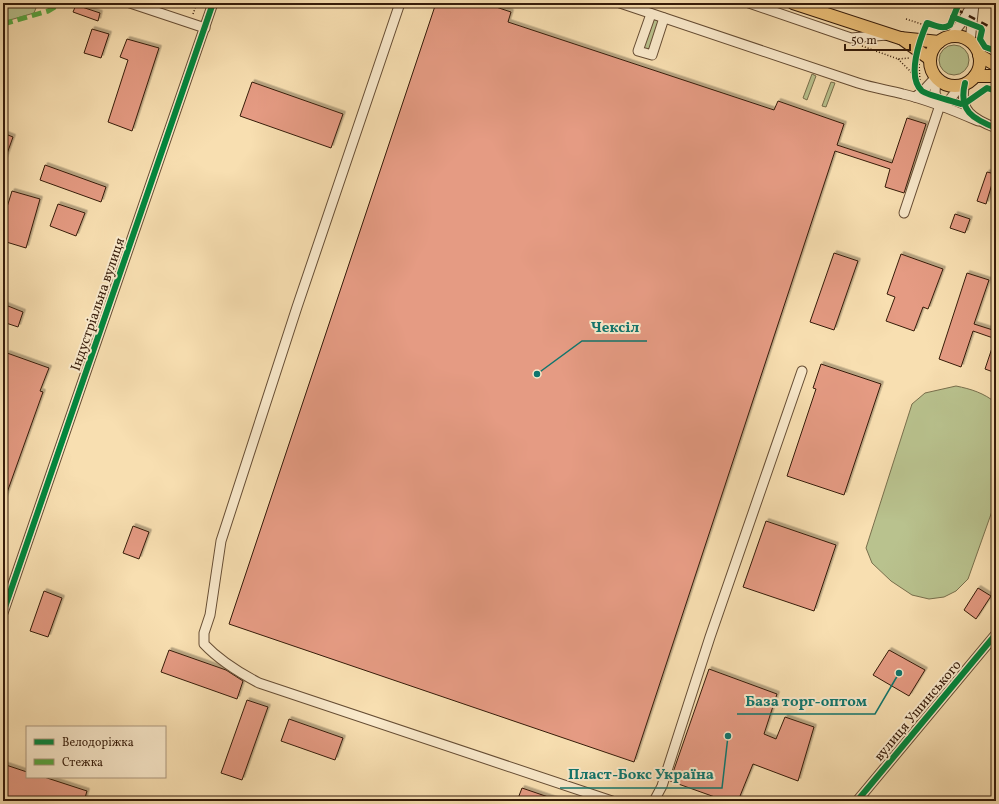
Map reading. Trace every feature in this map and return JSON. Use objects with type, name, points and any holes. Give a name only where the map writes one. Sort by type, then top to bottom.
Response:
[{"type":"main road","points":[[793,3],[896,36],[918,49],[930,59]]},
{"type":"main road","points":[[918,49],[946,34],[960,37],[970,42],[975,47],[979,55],[980,67],[975,76],[963,84],[948,84],[936,77],[932,69],[930,59],[933,49],[946,34]]},
{"type":"main road","points":[[979,55],[996,65]]},
{"type":"main road","points":[[975,76],[996,76]]},
{"type":"street","name":"Індустріальна вулиця","points":[[3,613],[213,3]]},
{"type":"street","points":[[400,3],[297,307],[221,541],[210,615],[204,634],[204,644],[215,656],[235,671],[259,683],[612,801]]},
{"type":"street","points":[[620,3],[877,89],[919,91],[942,106],[996,128]]},
{"type":"street","points":[[749,3],[851,38],[896,36]]},
{"type":"street","points":[[946,34],[962,22],[974,3]]},
{"type":"street","points":[[970,42],[974,3]]},
{"type":"street","points":[[136,4],[204,28]]},
{"type":"street","points":[[651,14],[638,51],[652,55],[664,18]]},
{"type":"street","points":[[919,91],[936,77]]},
{"type":"street","points":[[936,77],[935,93],[942,106]]},
{"type":"street","points":[[904,213],[942,106],[963,84]]},
{"type":"street","points":[[963,84],[962,93],[965,108],[978,121]]},
{"type":"street","points":[[654,801],[662,786],[710,637],[802,372]]},
{"type":"street","name":"вулиця Ушинського","points":[[857,801],[996,634]]},
{"type":"path","points":[[190,23],[197,3]]},
{"type":"path","points":[[906,17],[942,28],[946,34]]},
{"type":"path","points":[[919,91],[917,82],[918,49],[926,24]]},
{"type":"path","points":[[861,46],[898,59],[917,78]]},
{"type":"path","points":[[898,59],[918,49]]},
{"type":"green space","points":[[3,3],[38,3],[34,13],[3,22]]},
{"type":"green space","points":[[654,19],[660,21],[649,51],[643,49]]},
{"type":"green space","points":[[954,45],[965,49],[969,60],[965,71],[954,75],[943,71],[939,60],[943,49]]},
{"type":"green space","points":[[812,74],[816,76],[807,100],[803,98]]},
{"type":"green space","points":[[831,82],[835,83],[826,107],[822,106]]},
{"type":"green space","points":[[956,386],[977,392],[996,403],[996,500],[968,579],[956,591],[944,597],[929,599],[912,595],[891,581],[872,563],[866,548],[912,404],[925,393]]},
{"type":"building","points":[[436,3],[484,3],[511,12],[508,22],[774,110],[778,101],[844,124],[837,145],[892,163],[907,118],[926,124],[904,193],[885,187],[890,169],[835,151],[634,762],[229,624]]},
{"type":"building","points":[[76,5],[100,13],[98,21],[73,12]]},
{"type":"building","points":[[92,29],[109,34],[101,58],[84,53]]},
{"type":"building","points":[[127,39],[159,48],[132,131],[108,122],[128,60],[120,57]]},
{"type":"building","points":[[252,82],[343,114],[331,148],[240,116]]},
{"type":"building","points":[[3,133],[13,137],[4,162],[3,162]]},
{"type":"building","points":[[45,165],[106,187],[101,202],[40,180]]},
{"type":"building","points":[[987,172],[995,174],[986,204],[977,201]]},
{"type":"building","points":[[12,191],[40,199],[26,248],[3,241],[3,220]]},
{"type":"building","points":[[58,204],[85,213],[76,236],[50,226]]},
{"type":"building","points":[[955,214],[970,219],[965,233],[950,228]]},
{"type":"building","points":[[834,253],[858,261],[834,330],[810,322]]},
{"type":"building","points":[[901,254],[943,269],[928,309],[923,307],[914,331],[886,321],[895,297],[887,294]]},
{"type":"building","points":[[967,273],[989,280],[974,324],[996,331],[996,339],[973,331],[961,367],[939,359]]},
{"type":"building","points":[[3,304],[23,312],[18,327],[3,322]]},
{"type":"building","points":[[996,339],[996,373],[985,369]]},
{"type":"building","points":[[7,353],[49,368],[40,391],[43,392],[4,501],[3,366]]},
{"type":"building","points":[[821,364],[881,384],[844,495],[787,476],[816,389],[813,388]]},
{"type":"building","points":[[766,521],[836,545],[814,611],[743,587]]},
{"type":"building","points":[[133,526],[149,532],[139,559],[123,553]]},
{"type":"building","points":[[978,588],[991,596],[976,619],[964,610]]},
{"type":"building","points":[[44,591],[62,598],[48,637],[30,631]]},
{"type":"building","points":[[169,650],[226,670],[243,681],[237,699],[161,672]]},
{"type":"building","points":[[889,650],[925,670],[909,696],[873,675]]},
{"type":"building","points":[[709,669],[777,694],[764,734],[776,739],[785,717],[814,727],[798,781],[753,764],[738,801],[726,801],[670,781]]},
{"type":"building","points":[[247,700],[268,707],[242,780],[221,773]]},
{"type":"building","points":[[289,719],[343,738],[335,760],[281,741]]},
{"type":"building","points":[[3,764],[26,772],[26,778],[47,778],[87,791],[84,801],[3,801]]},
{"type":"building","points":[[522,788],[557,800],[557,801],[517,801]]},
{"type":"railway","points":[[944,3],[996,30]]},
{"type":"marked path","points":[[3,24],[48,11],[62,3]]},
{"type":"cycle path","points":[[3,613],[213,3]]},
{"type":"cycle path","points":[[959,3],[950,25],[941,27],[927,23],[921,38],[916,58],[915,77],[917,85],[925,93],[961,104],[967,102],[987,88],[996,91]]},
{"type":"cycle path","points":[[953,17],[981,28],[980,39],[985,47],[996,51]]},
{"type":"cycle path","points":[[965,83],[963,93],[964,101],[969,113],[980,121],[996,128]]},
{"type":"cycle path","points":[[857,801],[996,634]]},
{"type":"place","name":"Чексіл","points":[[537,374]]},
{"type":"place","name":"База торг-оптом","points":[[899,673]]},
{"type":"place","name":"Пласт-Бокс Україна","points":[[728,736]]}]
